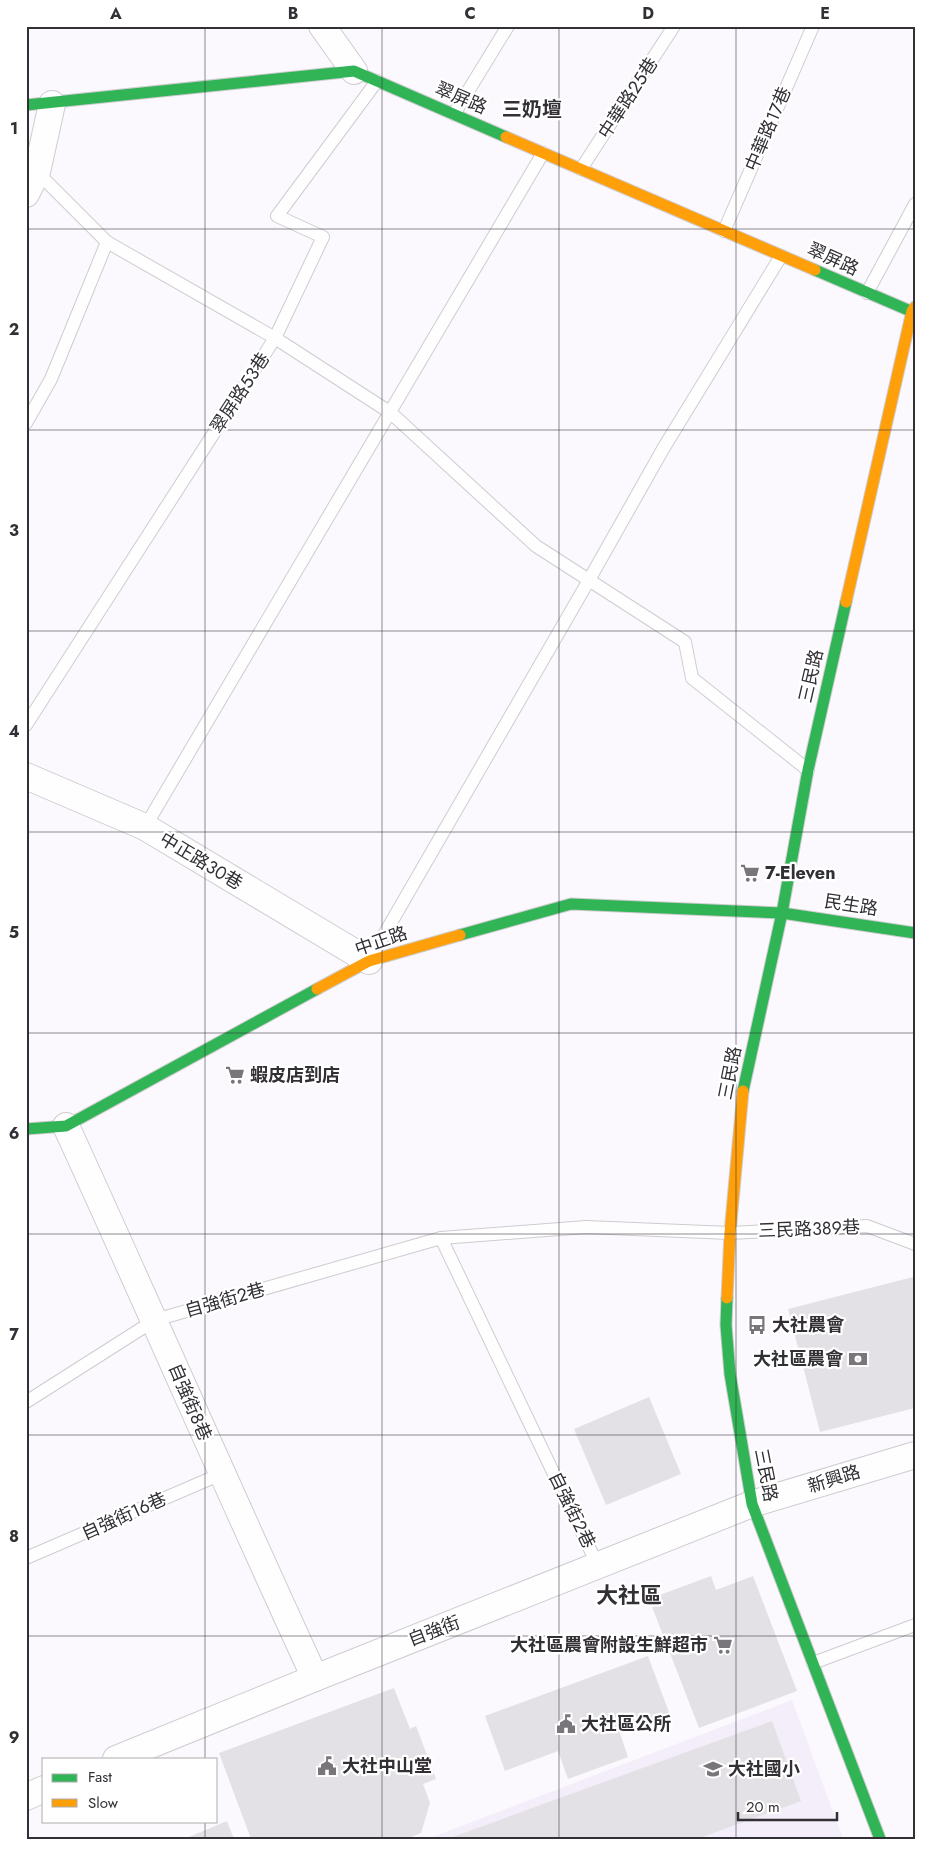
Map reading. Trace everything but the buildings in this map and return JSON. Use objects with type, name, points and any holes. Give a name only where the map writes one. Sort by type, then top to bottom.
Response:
[{"type":"street","points":[[322,26],[366,76]]},
{"type":"street","name":"翠屏路","points":[[26,105],[366,76],[867,293],[914,310]]},
{"type":"street","points":[[32,183],[52,104]]},
{"type":"street","name":"三民路","points":[[880,1839],[752,1504],[730,1374],[726,1326],[730,1233],[741,1100],[782,913],[808,770],[914,310]]},
{"type":"street","name":"中正路30巷","points":[[26,776],[145,827],[368,961]]},
{"type":"street","name":"中正路","points":[[26,1129],[66,1126],[368,961],[571,904],[782,913]]},
{"type":"street","name":"民生路","points":[[782,913],[915,933]]},
{"type":"street","name":"自強街8巷","points":[[66,1126],[155,1320],[221,1474],[315,1678]]},
{"type":"street","name":"新興路","points":[[752,1504],[915,1455]]},
{"type":"street","name":"自強街","points":[[118,1758],[752,1504]]},
{"type":"street","points":[[26,1797],[42,1790]]},
{"type":"lane","points":[[454,114],[508,26]]},
{"type":"lane","name":"中華路25巷","points":[[581,169],[674,26]]},
{"type":"lane","name":"中華路17巷","points":[[724,231],[812,26]]},
{"type":"lane","name":"翠屏路53巷","points":[[26,725],[275,338],[323,237],[277,216],[366,76]]},
{"type":"lane","points":[[145,827],[544,153]]},
{"type":"lane","points":[[32,183],[107,242],[275,338],[391,413],[536,546],[686,642],[692,678],[808,770]]},
{"type":"lane","points":[[867,293],[915,204]]},
{"type":"lane","points":[[26,423],[51,380],[107,242]]},
{"type":"lane","points":[[368,961],[663,449],[781,256]]},
{"type":"lane","name":"三民路389巷","points":[[730,1233],[867,1226],[915,1244]]},
{"type":"lane","name":"自強街2巷","points":[[26,1402],[155,1320],[441,1238],[586,1227],[730,1233]]},
{"type":"lane","name":"自強街2巷","points":[[441,1238],[598,1566]]},
{"type":"lane","name":"自強街16巷","points":[[26,1558],[221,1474]]},
{"type":"lane","points":[[813,1663],[915,1625]]},
{"type":"shaded area","name":"大社國小","points":[[792,1700],[843,1839],[427,1839]]},
{"type":"traffic: fast","points":[[26,105],[354,71],[506,137]]},
{"type":"traffic: fast","points":[[815,270],[915,313]]},
{"type":"traffic: fast","points":[[743,1091],[782,913],[808,770],[846,602]]},
{"type":"traffic: fast","points":[[460,935],[571,904],[782,913],[915,933]]},
{"type":"traffic: fast","points":[[26,1129],[66,1126],[317,989]]},
{"type":"traffic: fast","points":[[727,1298],[726,1325],[730,1374],[752,1504],[880,1839]]},
{"type":"traffic: slow","points":[[506,137],[815,270]]},
{"type":"traffic: slow","points":[[846,602],[912,311],[915,307]]},
{"type":"traffic: slow","points":[[317,989],[369,961],[460,935]]},
{"type":"traffic: slow","points":[[727,1298],[730,1233],[743,1091]]},
{"type":"place","name":"7-Eleven","points":[[750,873]]},
{"type":"place","name":"蝦皮店到店","points":[[235,1075]]},
{"type":"place","name":"大社農會","points":[[757,1325]]},
{"type":"place","name":"大社區農會","points":[[858,1359]]},
{"type":"place","name":"大社區農會附設生鮮超市","points":[[723,1645]]},
{"type":"place","name":"大社區公所","points":[[566,1724]]},
{"type":"place","name":"大社中山堂","points":[[327,1766]]},
{"type":"place","name":"大社國小","points":[[713,1769]]},
{"type":"district","name":"三奶壇","points":[[532,109]]},
{"type":"district","name":"大社區","points":[[629,1595]]}]
